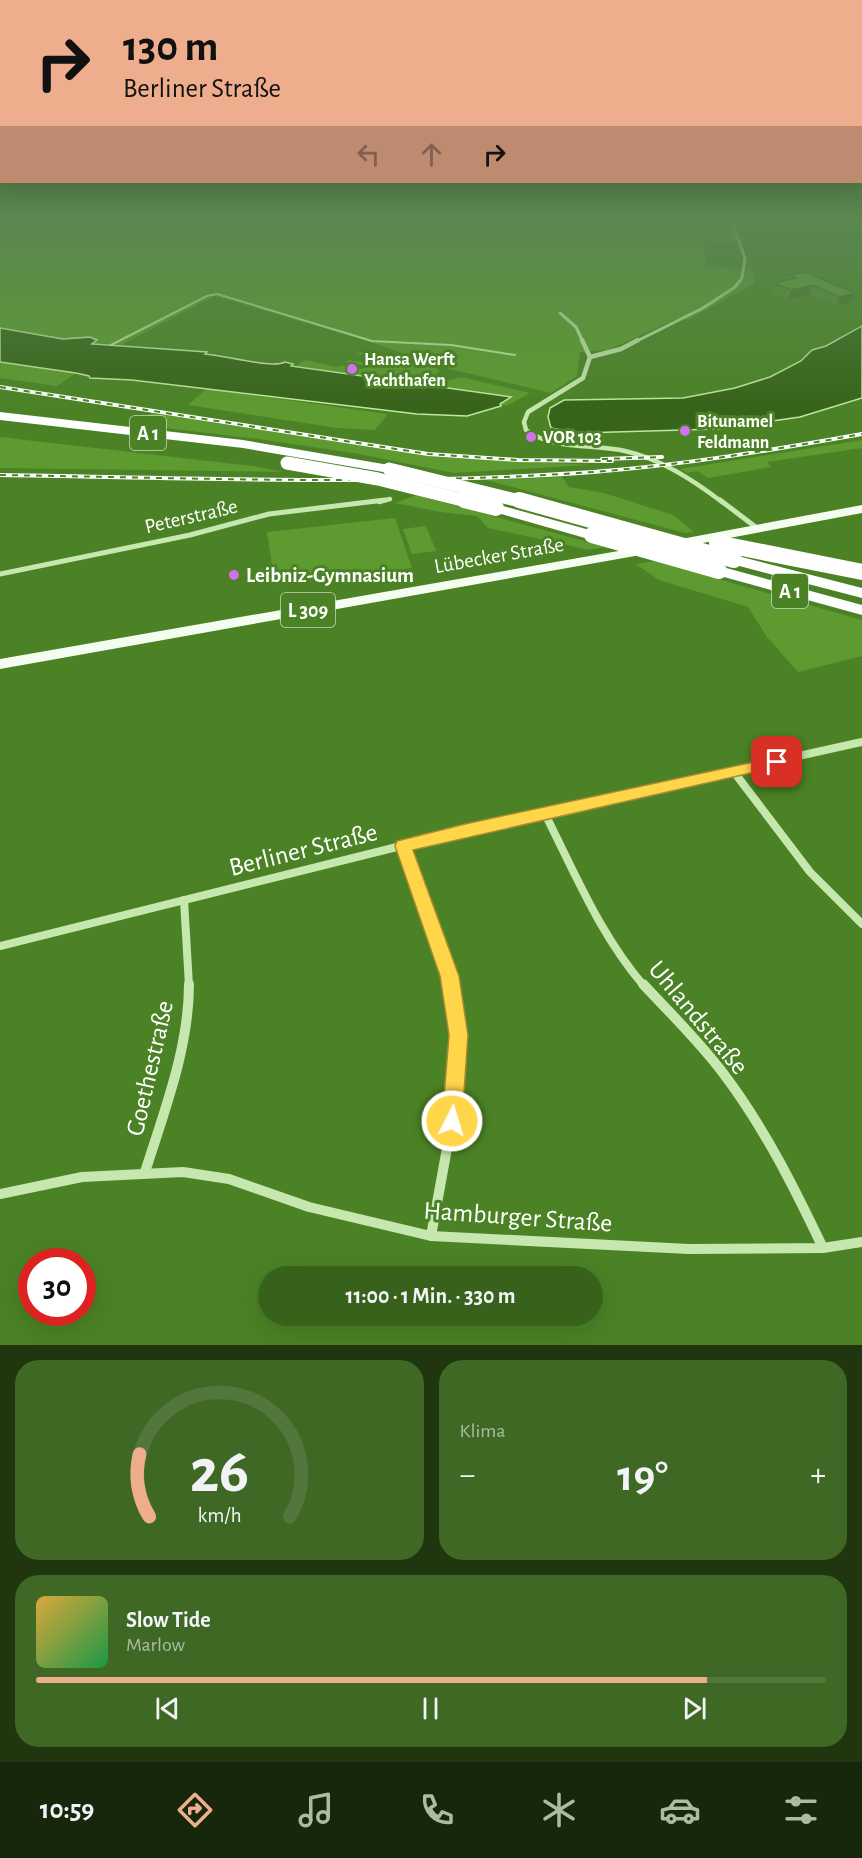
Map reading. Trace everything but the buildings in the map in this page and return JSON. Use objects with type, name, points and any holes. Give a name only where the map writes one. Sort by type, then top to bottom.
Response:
[{"type":"highway","name":"A 1","points":[[0,416],[439,480],[862,593]]},
{"type":"highway","name":"A 1","points":[[0,428],[291,458],[431,491],[862,610]]},
{"type":"highway","points":[[610,524],[638,525],[750,551],[862,572]]},
{"type":"main road","name":"L 309","points":[[757,528],[862,509]]},
{"type":"main road","name":"Lübecker Straße","points":[[0,664],[542,569],[757,528]]},
{"type":"street","points":[[590,357],[621,349],[703,308],[735,287],[739,282]]},
{"type":"street","points":[[560,313],[576,327],[590,357],[583,378],[528,412],[523,418],[528,431],[543,437],[637,454],[705,488],[757,528]]},
{"type":"street","name":"Peterstraße","points":[[0,574],[190,534],[269,514],[390,499]]},
{"type":"street","name":"Berliner Straße","points":[[0,946],[403,846],[862,742]]},
{"type":"street","points":[[734,772],[810,872],[862,924]]},
{"type":"street","name":"Uhlandstraße","points":[[545,814],[611,942],[626,964],[705,1051],[752,1114],[796,1190],[823,1248]]},
{"type":"street","points":[[403,846],[449,976],[459,1035],[452,1121],[431,1236]]},
{"type":"street","name":"Goethestraße","points":[[145,1172],[168,1097],[189,989],[184,900]]},
{"type":"street","name":"Hamburger Straße","points":[[0,1194],[82,1177],[145,1172],[183,1172],[229,1179],[309,1207],[431,1236],[689,1249],[823,1248],[862,1242]]},
{"type":"shaded area","points":[[0,282],[755,283],[688,320],[679,318],[608,350],[580,352],[577,376],[551,393],[446,368],[358,338],[215,296],[119,346],[91,344],[90,337],[63,339],[0,328]]},
{"type":"shaded area","points":[[862,326],[862,398],[800,417],[717,429],[580,433],[551,428],[548,417],[550,408],[564,400],[683,398],[735,388],[770,377],[801,361],[812,350],[826,346]]},
{"type":"shaded area","points":[[0,328],[63,339],[90,337],[97,340],[92,344],[207,352],[205,354],[259,363],[285,362],[293,364],[291,366],[511,397],[500,404],[501,406],[467,416],[417,414],[132,380],[90,378],[76,373],[0,362]]},
{"type":"shaded area","points":[[361,352],[410,359],[438,369],[440,370],[434,378],[435,384],[461,377],[530,393],[510,404],[501,406],[499,405],[510,397],[296,366],[305,360],[337,367],[341,365],[350,367],[347,370],[352,371],[356,368],[363,369],[366,366],[346,362],[349,360],[392,367],[398,361],[356,354]]},
{"type":"shaded area","points":[[0,362],[76,373],[57,386],[0,378]]},
{"type":"shaded area","points":[[206,389],[388,414],[375,430],[337,428],[188,405]]},
{"type":"shaded area","points":[[151,413],[437,457],[591,465],[454,473],[359,454],[259,439],[139,425]]},
{"type":"shaded area","points":[[0,437],[260,467],[283,472],[0,468]]},
{"type":"shaded area","points":[[862,440],[862,448],[767,462],[771,467],[708,478],[697,471],[687,473],[680,469]]},
{"type":"shaded area","points":[[562,477],[569,487],[604,493],[673,515],[694,532],[685,533],[486,480]]},
{"type":"shaded area","points":[[416,495],[606,547],[589,550],[488,528],[477,516],[395,503]]},
{"type":"shaded area","points":[[395,518],[412,568],[275,585],[267,532]]},
{"type":"shaded area","points":[[426,526],[436,551],[412,554],[403,529]]},
{"type":"shaded area","points":[[655,561],[862,620],[862,656],[798,672],[767,637],[748,607],[659,580],[636,564]]},
{"type":"waterway","points":[[111,345],[207,296],[217,294],[372,341],[451,345],[515,355]]},
{"type":"railway","points":[[0,387],[428,454],[518,460],[612,461]]},
{"type":"railway","points":[[0,475],[296,480],[519,476],[593,472],[694,461],[862,434]]},
{"type":"railway","points":[[602,459],[662,457]]},
{"type":"place","name":"Hansa Werft Yachthafen","points":[[352,369]]},
{"type":"place","name":"Bitunamel Feldmann","points":[[685,431]]},
{"type":"place","name":"VOR 103","points":[[531,437]]},
{"type":"place","name":"Leibniz-Gymnasium","points":[[234,575]]},
{"type":"route","points":[[452,1121],[459,1035],[449,976],[403,846],[465,830],[777,762]]}]
